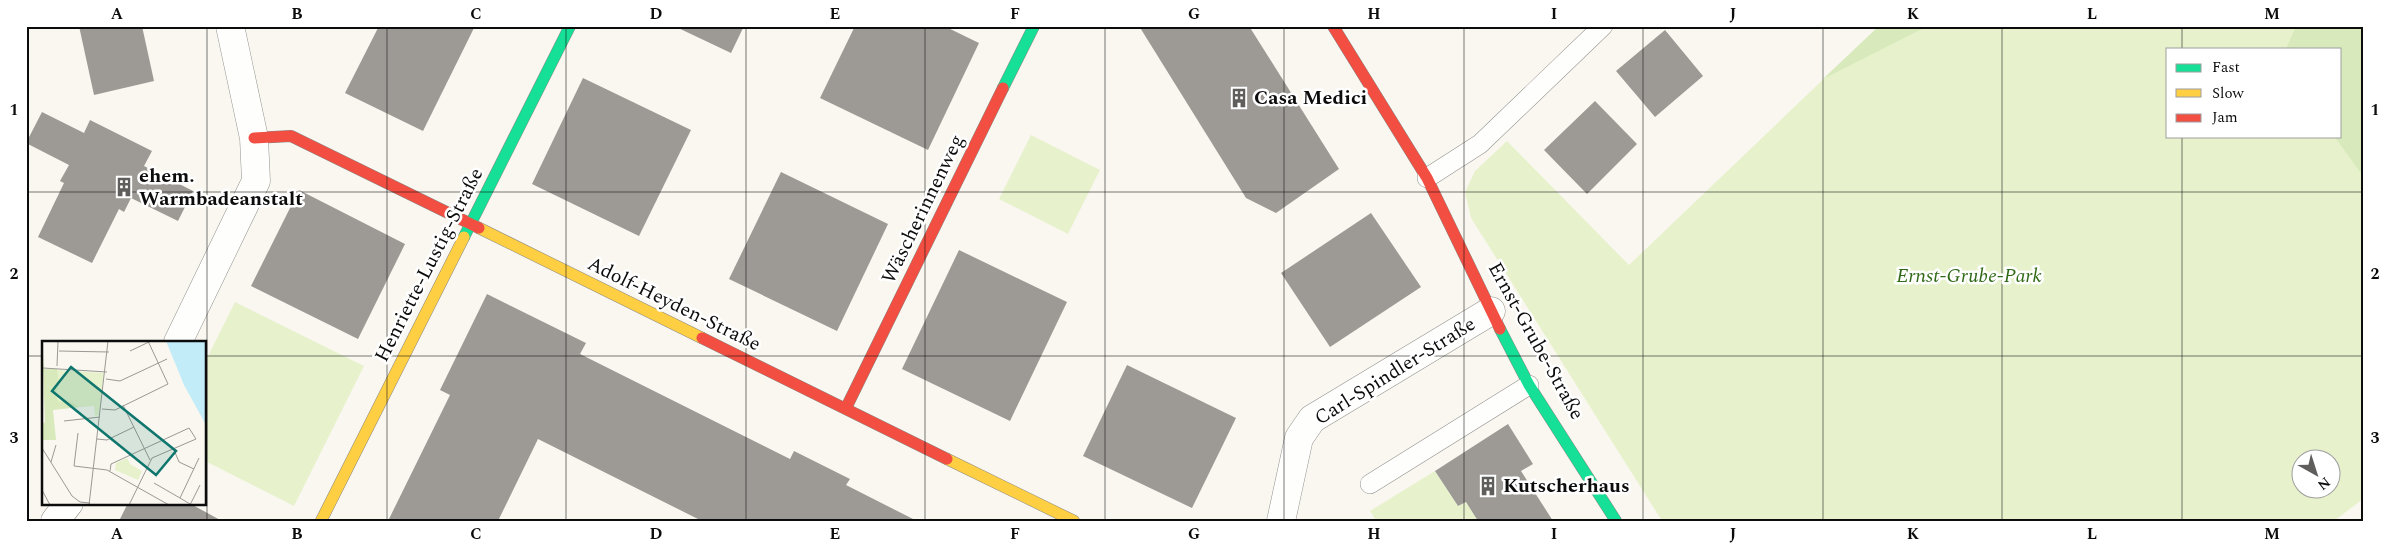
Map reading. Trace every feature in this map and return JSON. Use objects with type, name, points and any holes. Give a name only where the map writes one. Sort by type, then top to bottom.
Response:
[{"type":"street","points":[[178,341],[256,182],[254,138],[230,26]]},
{"type":"street","name":"Henriette-Lustig-Straße","points":[[321,521],[570,26]]},
{"type":"street","name":"Wäscherinnenweg","points":[[846,408],[1034,26]]},
{"type":"street","name":"Ernst-Grube-Straße","points":[[1333,26],[1427,178],[1529,385],[1616,521]]},
{"type":"street","name":"Adolf-Heyden-Straße","points":[[254,138],[291,136],[1074,521]]},
{"type":"street","name":"Carl-Spindler-Straße","points":[[1281,521],[1298,438],[1312,419],[1491,311]]},
{"type":"street","points":[[55,521],[68,504]]},
{"type":"lane","points":[[1427,178],[1480,144],[1603,26]]},
{"type":"lane","points":[[1370,484],[1529,385]]},
{"type":"green space","name":"Ernst-Grube-Park","points":[[1879,26],[2363,26],[2363,499],[2334,521],[1662,521],[1471,218],[1465,192],[1475,171],[1507,141],[1629,265]]},
{"type":"green space","points":[[1879,26],[1928,26],[1823,79]]},
{"type":"green space","points":[[2296,26],[2363,26],[2363,176],[2335,138],[2342,138],[2342,48],[2286,48]]},
{"type":"green space","points":[[1031,135],[1100,170],[1068,234],[999,199]]},
{"type":"green space","points":[[235,302],[364,366],[294,506],[206,462],[206,360]]},
{"type":"green space","points":[[1435,471],[1458,506],[1466,502],[1478,521],[1376,521],[1370,511]]},
{"type":"building","points":[[79,26],[142,26],[154,81],[94,95]]},
{"type":"building","points":[[379,26],[475,26],[423,131],[345,93]]},
{"type":"building","points":[[674,26],[744,26],[731,53]]},
{"type":"building","points":[[855,26],[944,26],[979,43],[928,150],[820,98]]},
{"type":"building","name":"Casa Medici","points":[[1139,26],[1249,26],[1339,169],[1276,213],[1246,198]]},
{"type":"building","points":[[1665,30],[1703,76],[1655,117],[1616,71]]},
{"type":"building","points":[[583,78],[691,130],[639,236],[532,184]]},
{"type":"building","points":[[1595,101],[1637,144],[1587,194],[1544,150]]},
{"type":"building","name":"ehem. Warmbadeanstalt","points":[[42,112],[84,133],[90,120],[152,151],[144,166],[193,191],[178,221],[131,198],[124,212],[119,209],[92,263],[38,237],[64,183],[60,181],[69,165],[26,143]]},
{"type":"building","points":[[781,172],[888,224],[837,331],[729,279]]},
{"type":"building","points":[[299,190],[405,244],[358,339],[251,286]]},
{"type":"building","points":[[1371,213],[1421,287],[1330,347],[1281,273]]},
{"type":"building","points":[[959,250],[1067,302],[1010,421],[902,369]]},
{"type":"building","points":[[487,294],[586,343],[580,354],[790,459],[794,451],[850,479],[846,485],[917,521],[702,521],[538,439],[498,521],[388,521],[450,395],[440,390]]},
{"type":"building","points":[[1127,365],[1236,418],[1192,508],[1083,456]]},
{"type":"building","name":"Kutscherhaus","points":[[1508,424],[1533,464],[1521,471],[1553,521],[1478,521],[1466,502],[1458,506],[1435,471]]},
{"type":"building","points":[[128,504],[191,504],[222,521],[119,521]]},
{"type":"traffic: fast","points":[[464,237],[570,26]]},
{"type":"traffic: fast","points":[[1003,88],[1034,26]]},
{"type":"traffic: fast","points":[[1500,329],[1529,385],[1616,521]]},
{"type":"traffic: slow","points":[[479,228],[702,338]]},
{"type":"traffic: slow","points":[[321,521],[464,237]]},
{"type":"traffic: slow","points":[[947,459],[1074,521]]},
{"type":"traffic: jam","points":[[1333,26],[1427,178],[1500,329]]},
{"type":"traffic: jam","points":[[846,408],[1003,88]]},
{"type":"traffic: jam","points":[[254,138],[291,136],[479,228]]},
{"type":"traffic: jam","points":[[702,338],[947,459]]},
{"type":"place","name":"Casa Medici","points":[[1239,98]]},
{"type":"place","name":"ehem. Warmbadeanstalt","points":[[124,187]]},
{"type":"place","name":"Kutscherhaus","points":[[1488,486]]}]
